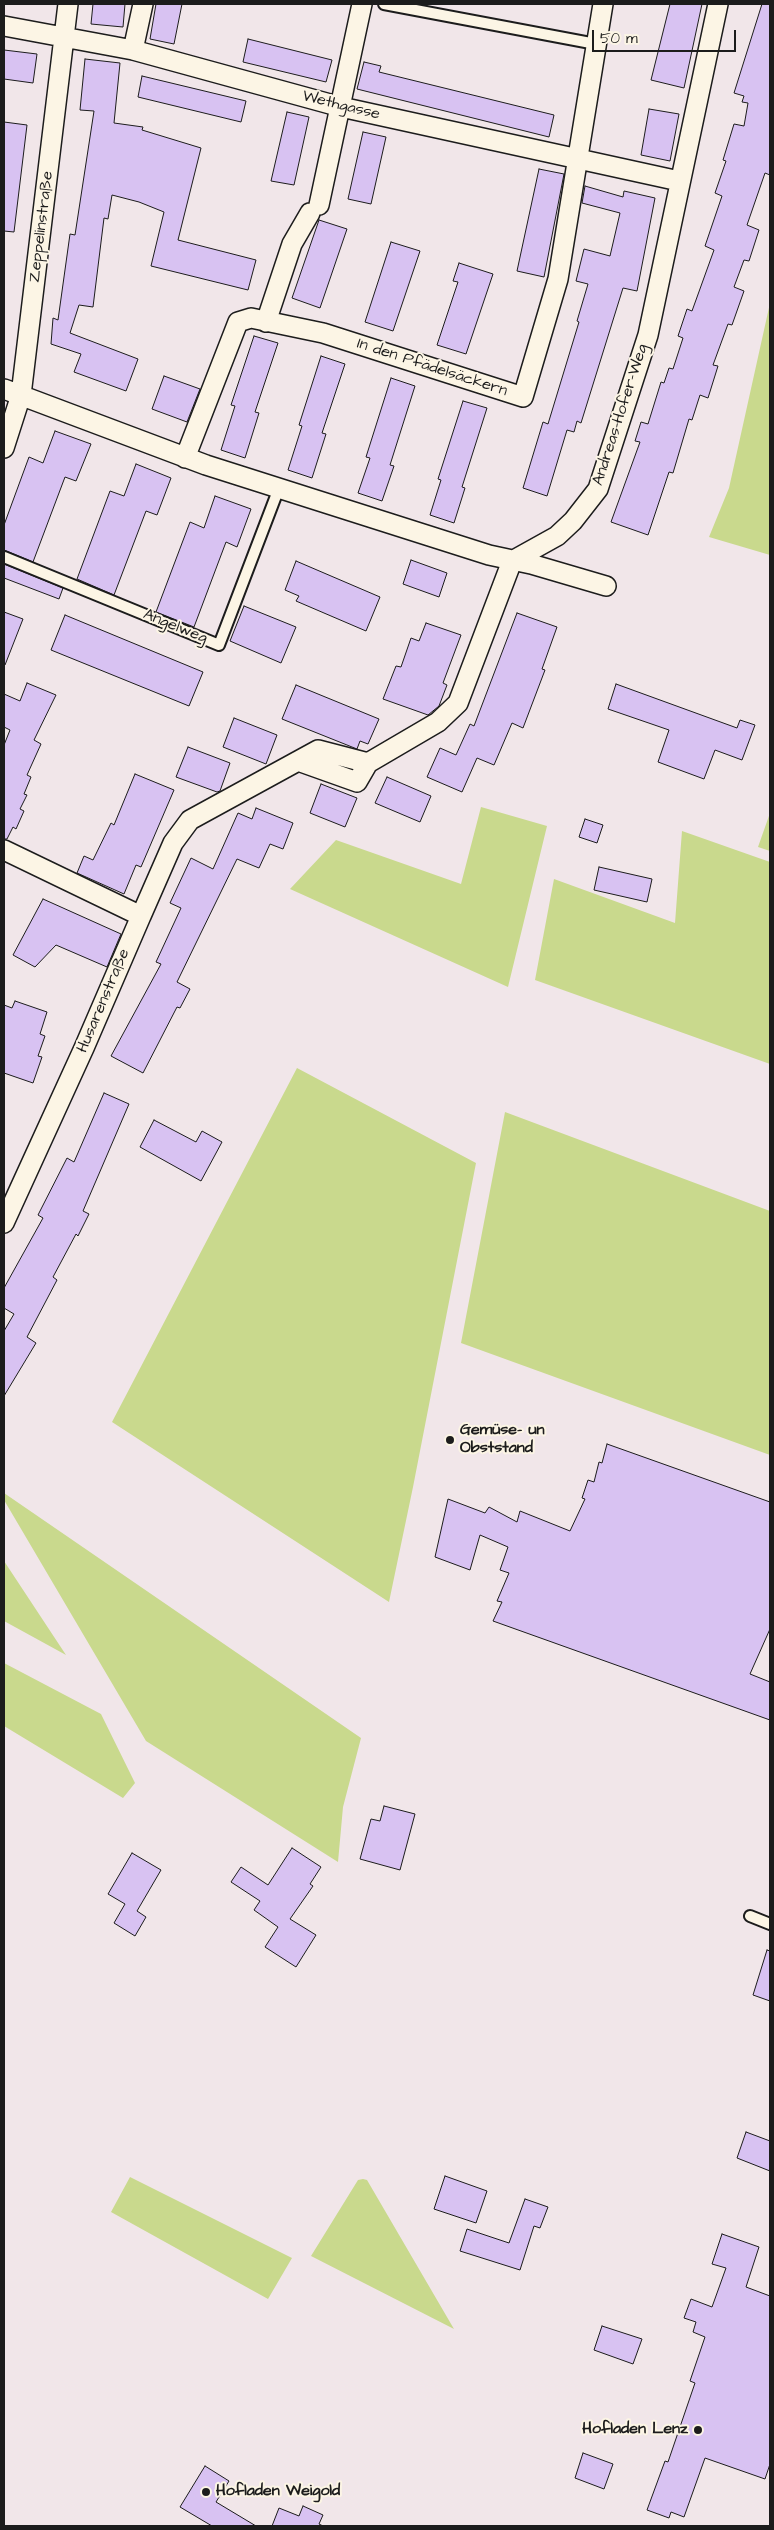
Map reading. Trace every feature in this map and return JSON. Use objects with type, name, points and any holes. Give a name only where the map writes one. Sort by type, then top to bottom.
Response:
[{"type":"street","name":"Zeppelinstraße","points":[[4,448],[65,37],[68,4]]},
{"type":"street","points":[[133,50],[143,4]]},
{"type":"street","points":[[266,322],[292,244],[314,209],[340,107],[362,4]]},
{"type":"street","name":"In den Pfädelsäckern","points":[[185,458],[238,322],[251,318],[323,333],[523,397],[558,279],[603,4]]},
{"type":"street","name":"Andreas-Hofer-Weg","points":[[512,561],[557,536],[573,521],[598,489],[648,335],[679,181],[718,4]]},
{"type":"street","name":"Wethgasse","points":[[4,26],[133,50],[340,107],[679,181]]},
{"type":"street","points":[[12,392],[185,458],[512,561],[531,564],[606,586]]},
{"type":"street","points":[[4,850],[141,916],[173,843],[190,820],[318,750],[368,763],[438,722],[458,703],[512,561]]},
{"type":"street","name":"Husarenstraße","points":[[4,1223],[84,1048],[141,916]]},
{"type":"lane","points":[[384,4],[596,44]]},
{"type":"lane","name":"Angelweg","points":[[4,557],[219,645],[279,488]]},
{"type":"lane","points":[[750,1916],[770,1924]]},
{"type":"green space","points":[[770,303],[770,555],[709,537],[729,488]]},
{"type":"green space","points":[[481,807],[547,826],[508,987],[290,889],[336,840],[461,884]]},
{"type":"green space","points":[[770,813],[770,851],[758,847]]},
{"type":"green space","points":[[682,831],[770,862],[770,1064],[535,980],[554,879],[675,923]]},
{"type":"green space","points":[[297,1068],[476,1163],[389,1602],[112,1422]]},
{"type":"green space","points":[[505,1112],[770,1211],[770,1455],[461,1343]]},
{"type":"green space","points":[[4,1493],[361,1738],[343,1807],[338,1862],[146,1741],[4,1500]]},
{"type":"green space","points":[[4,1561],[66,1655],[4,1621]]},
{"type":"green space","points":[[4,1663],[101,1714],[135,1783],[123,1798],[4,1726]]},
{"type":"green space","points":[[130,2177],[292,2258],[268,2299],[111,2212]]},
{"type":"green space","points":[[358,2180],[367,2180],[454,2329],[311,2256]]},
{"type":"building","points":[[93,4],[125,4],[123,27],[91,24]]},
{"type":"building","points":[[156,4],[182,4],[174,44],[150,39]]},
{"type":"building","points":[[670,4],[702,4],[684,88],[651,80]]},
{"type":"building","points":[[762,4],[770,4],[770,175],[765,173],[747,225],[759,230],[749,261],[744,260],[734,287],[744,291],[732,325],[728,324],[713,365],[718,366],[708,398],[700,395],[692,420],[689,419],[673,473],[669,472],[648,535],[611,522],[640,442],[635,441],[641,422],[648,424],[661,382],[664,383],[669,368],[673,369],[683,338],[678,336],[687,309],[692,311],[714,250],[705,246],[722,196],[715,193],[726,161],[723,160],[734,124],[744,126],[748,103],[742,102],[744,96],[734,93]]},
{"type":"building","points":[[248,39],[332,60],[326,82],[243,62]]},
{"type":"building","points":[[4,50],[37,54],[33,83],[4,79]]},
{"type":"building","points":[[85,59],[120,63],[114,123],[143,127],[142,130],[201,148],[178,240],[256,260],[248,290],[151,266],[164,212],[139,202],[112,195],[108,219],[104,218],[93,307],[79,305],[70,333],[138,359],[126,391],[74,372],[81,354],[51,344],[53,318],[58,320],[70,234],[75,235],[94,111],[80,110]]},
{"type":"building","points":[[364,62],[381,66],[379,72],[554,115],[549,137],[357,89]]},
{"type":"building","points":[[142,76],[246,101],[241,122],[138,97]]},
{"type":"building","points":[[649,109],[679,114],[670,161],[641,155]]},
{"type":"building","points":[[287,112],[309,117],[294,185],[271,181]]},
{"type":"building","points":[[4,122],[27,125],[14,232],[4,231]]},
{"type":"building","points":[[363,132],[386,137],[371,204],[348,199]]},
{"type":"building","points":[[539,169],[564,174],[544,277],[517,271]]},
{"type":"building","points":[[585,186],[623,197],[624,191],[655,198],[637,291],[623,288],[581,423],[577,421],[574,432],[567,430],[547,496],[523,488],[543,422],[548,424],[579,322],[577,321],[588,284],[576,281],[584,249],[610,256],[620,213],[582,203]]},
{"type":"building","points":[[319,220],[347,229],[320,308],[292,298]]},
{"type":"building","points":[[391,242],[420,251],[393,331],[365,322]]},
{"type":"building","points":[[459,263],[493,274],[466,354],[437,345],[458,282],[453,281]]},
{"type":"building","points":[[254,336],[278,343],[255,412],[259,413],[245,458],[221,450],[235,406],[231,405]]},
{"type":"building","points":[[321,356],[345,364],[322,433],[326,434],[312,478],[288,470],[302,426],[299,425]]},
{"type":"building","points":[[164,376],[200,389],[187,422],[152,409]]},
{"type":"building","points":[[391,378],[415,386],[390,465],[394,466],[382,501],[358,493],[370,458],[366,457]]},
{"type":"building","points":[[463,401],[487,408],[462,487],[465,488],[454,523],[430,515],[441,480],[438,479]]},
{"type":"building","points":[[55,431],[91,444],[76,481],[65,477],[33,562],[4,550],[4,525],[29,457],[43,463]]},
{"type":"building","points":[[136,464],[171,478],[157,515],[146,511],[114,595],[77,579],[110,491],[124,496]]},
{"type":"building","points":[[215,496],[251,509],[237,547],[226,542],[194,627],[156,612],[190,522],[204,528]]},
{"type":"building","points":[[411,560],[447,573],[439,597],[403,584]]},
{"type":"building","points":[[296,561],[380,597],[366,631],[296,601],[299,596],[285,590]]},
{"type":"building","points":[[4,564],[63,588],[59,599],[4,578]]},
{"type":"building","points":[[244,606],[296,627],[281,663],[230,641]]},
{"type":"building","points":[[4,612],[23,619],[5,665],[4,665]]},
{"type":"building","points":[[517,613],[557,627],[542,669],[545,670],[523,728],[512,723],[494,765],[477,758],[462,792],[427,777],[440,748],[456,755],[470,724],[474,726]]},
{"type":"building","points":[[65,615],[203,672],[189,706],[51,650]]},
{"type":"building","points":[[426,623],[461,635],[443,683],[447,685],[439,706],[428,715],[383,699],[396,666],[401,667],[411,638],[419,641]]},
{"type":"building","points":[[27,683],[56,695],[34,740],[41,744],[27,775],[31,777],[24,794],[27,795],[20,809],[24,811],[16,829],[13,827],[7,839],[4,839],[4,745],[10,730],[4,727],[4,694],[20,701]]},
{"type":"building","points":[[616,684],[737,728],[740,720],[755,725],[742,760],[715,750],[704,779],[658,762],[669,730],[608,709]]},
{"type":"building","points":[[296,685],[379,719],[368,744],[360,741],[357,749],[282,719]]},
{"type":"building","points":[[234,718],[277,735],[266,764],[223,747]]},
{"type":"building","points":[[188,747],[230,763],[220,791],[217,792],[176,777]]},
{"type":"building","points":[[135,774],[174,790],[141,867],[136,865],[124,894],[77,873],[84,856],[93,860],[111,823],[114,825]]},
{"type":"building","points":[[387,777],[431,796],[420,822],[375,803]]},
{"type":"building","points":[[321,784],[357,798],[345,827],[310,813]]},
{"type":"building","points":[[256,808],[293,823],[283,849],[270,844],[259,868],[237,859],[177,982],[190,989],[180,1008],[177,1007],[143,1073],[111,1056],[161,964],[156,962],[181,908],[170,903],[191,858],[213,869],[238,813],[252,819]]},
{"type":"building","points":[[585,819],[603,825],[597,843],[579,837]]},
{"type":"building","points":[[599,867],[652,879],[647,902],[594,890]]},
{"type":"building","points":[[43,899],[121,934],[107,967],[56,945],[35,967],[13,955]]},
{"type":"building","points":[[15,1001],[47,1012],[40,1034],[45,1036],[38,1056],[42,1057],[33,1083],[4,1073],[4,1005],[12,1008]]},
{"type":"building","points":[[104,1093],[129,1104],[83,1211],[89,1214],[53,1277],[57,1280],[27,1337],[36,1343],[4,1396],[4,1331],[14,1314],[4,1308],[4,1288],[43,1218],[38,1215],[67,1158],[74,1162]]},
{"type":"building","points":[[154,1120],[196,1142],[202,1131],[222,1142],[201,1181],[140,1147]]},
{"type":"building","points":[[607,1444],[770,1502],[770,1629],[750,1674],[770,1682],[770,1720],[493,1621],[502,1602],[497,1601],[509,1573],[500,1570],[508,1547],[480,1535],[470,1570],[435,1557],[448,1499],[485,1513],[489,1507],[517,1522],[520,1511],[570,1531],[585,1499],[582,1498],[588,1480],[594,1482],[599,1462],[602,1463]]},
{"type":"building","points":[[384,1806],[415,1814],[400,1870],[360,1859],[371,1819],[380,1821]]},
{"type":"building","points":[[292,1848],[321,1867],[310,1884],[313,1886],[290,1919],[316,1935],[296,1967],[265,1947],[278,1927],[254,1910],[260,1901],[231,1882],[241,1867],[268,1885]]},
{"type":"building","points":[[132,1853],[161,1870],[137,1911],[146,1917],[135,1936],[114,1923],[125,1904],[108,1894]]},
{"type":"building","points":[[767,1950],[770,1951],[770,2001],[753,1995]]},
{"type":"building","points":[[746,2132],[770,2141],[770,2171],[737,2158]]},
{"type":"building","points":[[445,2176],[487,2191],[476,2223],[434,2209]]},
{"type":"building","points":[[525,2199],[548,2207],[540,2228],[534,2226],[520,2270],[460,2251],[467,2229],[509,2243]]},
{"type":"building","points":[[722,2234],[759,2247],[746,2287],[770,2296],[770,2464],[765,2479],[705,2458],[684,2517],[671,2512],[669,2518],[647,2510],[665,2461],[668,2462],[695,2383],[690,2381],[705,2337],[693,2332],[696,2322],[684,2318],[691,2299],[712,2307],[726,2268],[712,2264]]},
{"type":"building","points":[[602,2326],[642,2339],[633,2364],[594,2350]]},
{"type":"building","points":[[583,2453],[613,2464],[604,2489],[575,2478]]},
{"type":"building","name":"Hofladen Weigold","points":[[205,2466],[229,2481],[216,2502],[256,2526],[212,2526],[180,2507]]},
{"type":"building","points":[[303,2506],[323,2515],[319,2524],[323,2526],[272,2526],[279,2508],[299,2516]]},
{"type":"place","name":"Gemüse- un Obststand","points":[[450,1440]]},
{"type":"place","name":"Hofladen Lenz","points":[[698,2430]]},
{"type":"place","name":"Hofladen Weigold","points":[[206,2492]]}]
